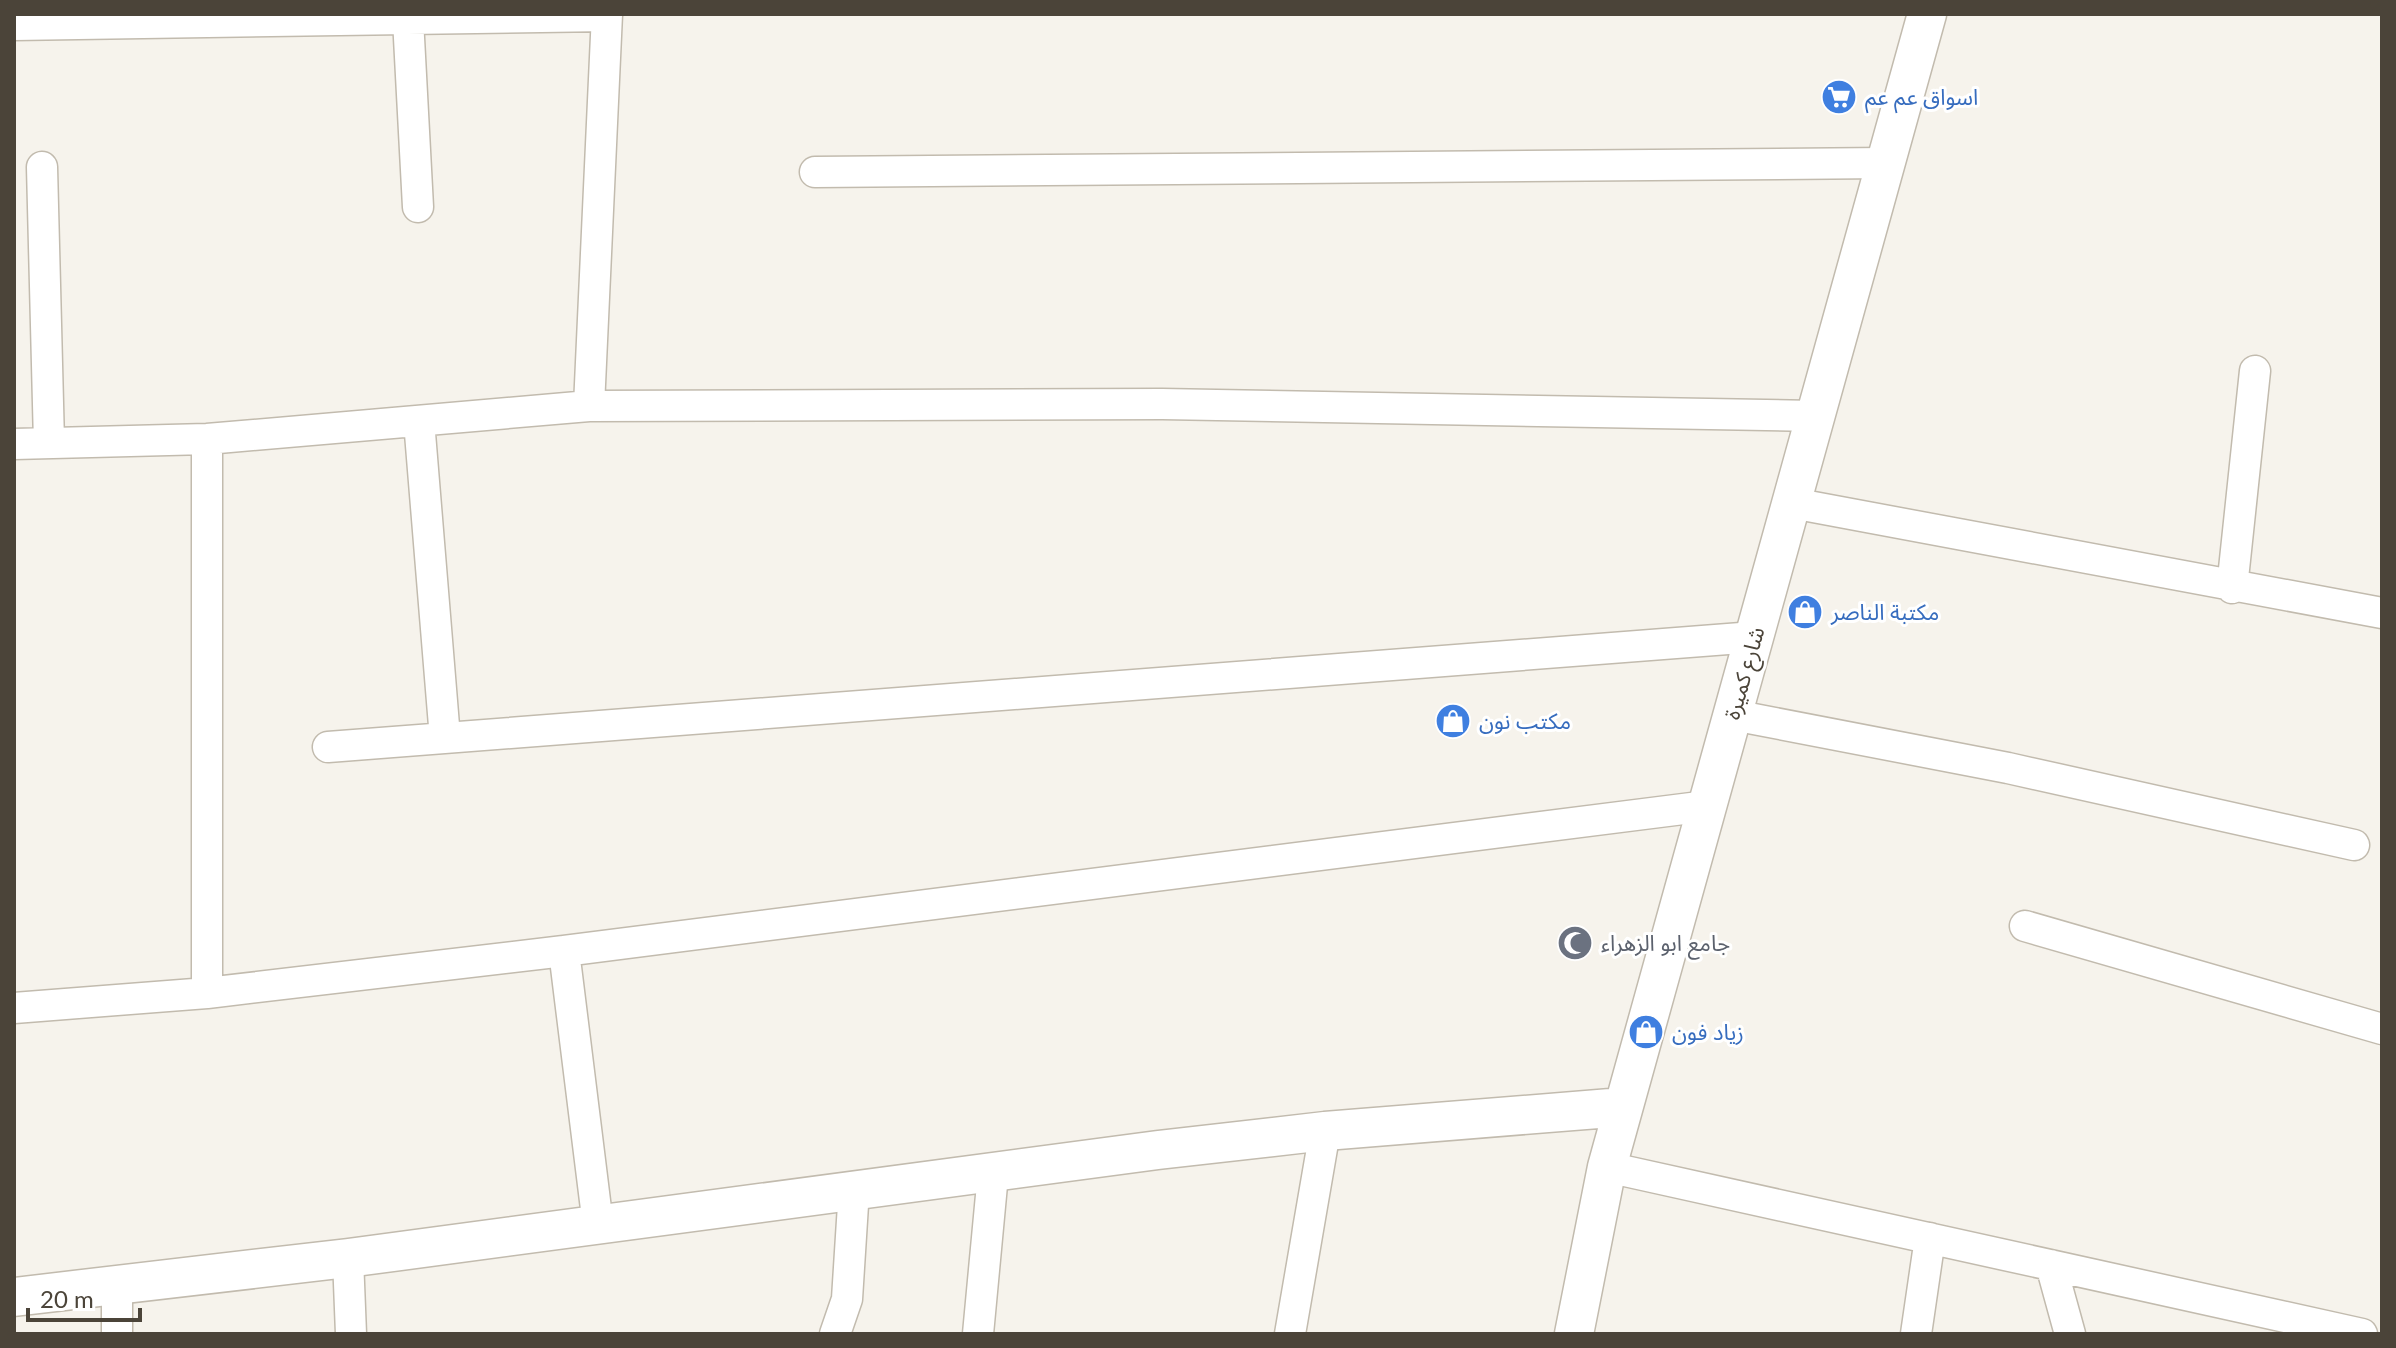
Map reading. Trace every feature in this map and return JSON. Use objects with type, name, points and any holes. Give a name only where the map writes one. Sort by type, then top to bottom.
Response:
[{"type":"street","name":"شارع كميرة","points":[[1574,1334],[1607,1167],[1623,1107],[1927,14]]},
{"type":"street","points":[[14,25],[607,15],[589,406]]},
{"type":"street","points":[[408,19],[418,207]]},
{"type":"street","points":[[815,172],[1886,163]]},
{"type":"street","points":[[42,167],[49,443]]},
{"type":"street","points":[[2232,588],[2255,371]]},
{"type":"street","points":[[14,444],[207,439],[589,406],[1162,404],[1815,416]]},
{"type":"street","points":[[419,421],[445,738]]},
{"type":"street","points":[[207,439],[207,993]]},
{"type":"street","points":[[1792,503],[2232,588],[2382,613]]},
{"type":"street","points":[[328,747],[1754,637]]},
{"type":"street","points":[[1733,715],[2008,768],[2354,845]]},
{"type":"street","points":[[14,1008],[207,993],[564,951],[1707,806]]},
{"type":"street","points":[[2025,926],[2382,1029]]},
{"type":"street","points":[[564,951],[598,1225]]},
{"type":"street","points":[[14,1297],[348,1258],[854,1189],[1325,1131],[1623,1107]]},
{"type":"street","points":[[1290,1334],[1325,1131]]},
{"type":"street","points":[[1607,1167],[2362,1334]]},
{"type":"street","points":[[978,1334],[993,1174]]},
{"type":"street","points":[[835,1334],[847,1299],[854,1189]]},
{"type":"street","points":[[1916,1334],[1930,1238]]},
{"type":"street","points":[[348,1258],[351,1334]]},
{"type":"street","points":[[2051,1265],[2070,1334]]},
{"type":"street","points":[[117,1285],[117,1334]]},
{"type":"place","name":"اسواق عم عم","points":[[1839,97]]},
{"type":"place","name":"مكتبة الناصر","points":[[1805,612]]},
{"type":"place","name":"مكتب نون","points":[[1453,721]]},
{"type":"place","name":"جامع ابو الزهراء","points":[[1575,943]]},
{"type":"place","name":"زياد فون","points":[[1646,1032]]}]
